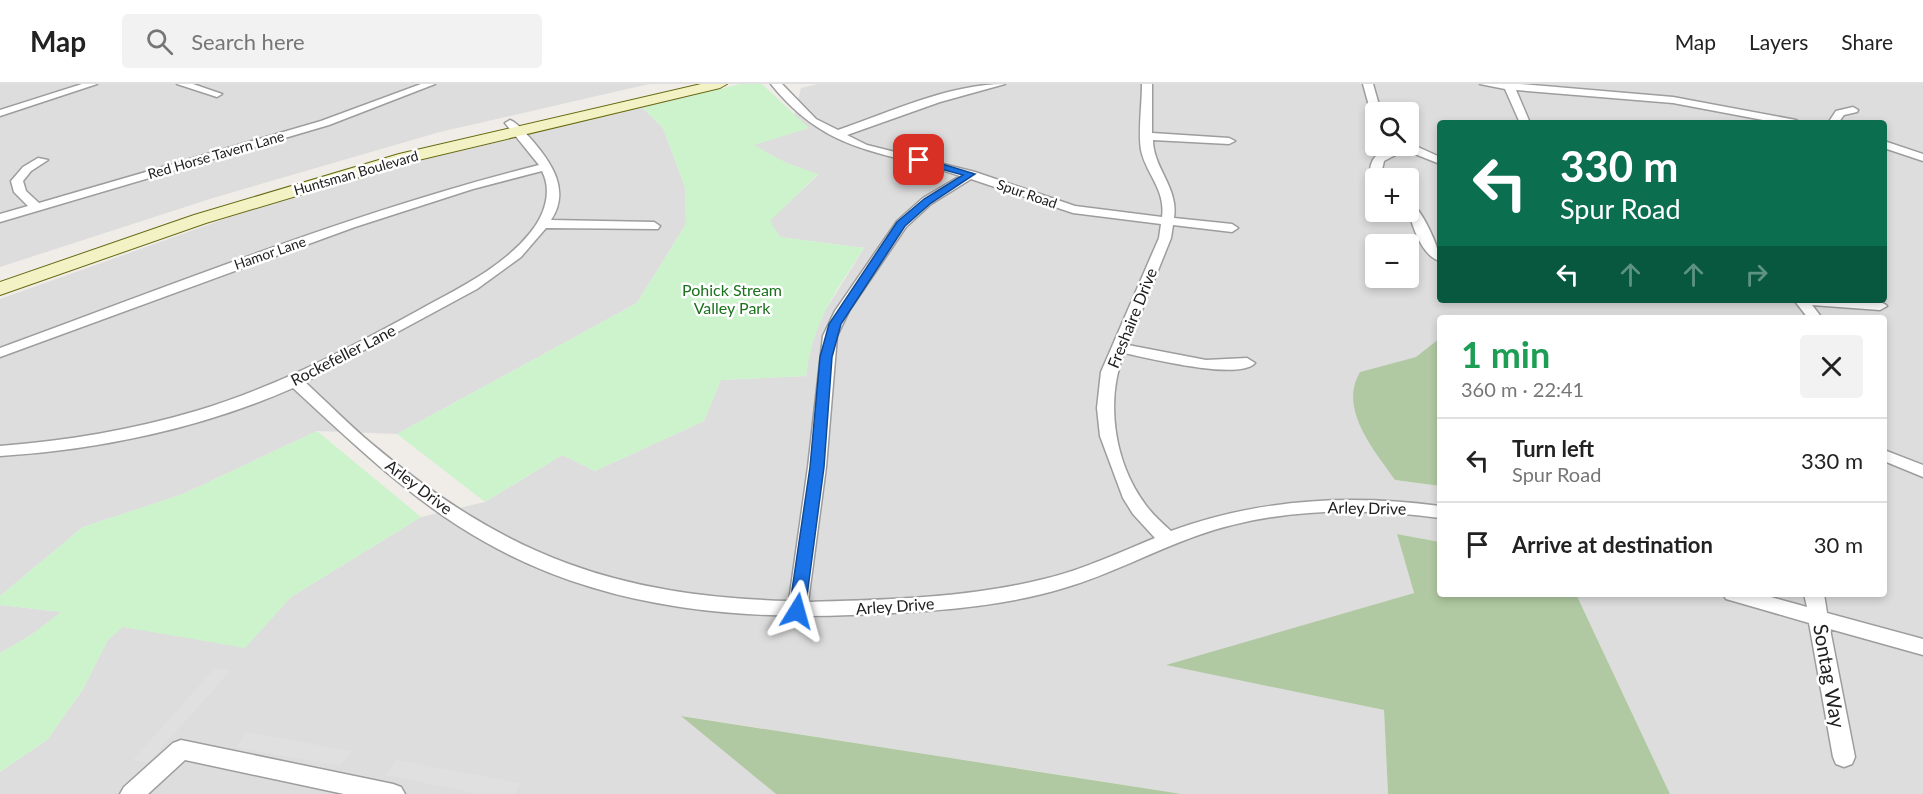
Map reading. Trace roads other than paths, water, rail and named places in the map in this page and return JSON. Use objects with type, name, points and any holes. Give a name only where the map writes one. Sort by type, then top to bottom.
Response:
[{"type":"street","points":[[0,113],[92,84]]},
{"type":"street","points":[[182,84],[217,94]]},
{"type":"street","name":"Red Horse Tavern Lane","points":[[0,218],[325,123],[430,84]]},
{"type":"street","name":"Huntsman Boulevard","points":[[0,277],[192,211],[303,177],[682,84]]},
{"type":"street","name":"Huntsman Boulevard","points":[[0,289],[200,219],[513,127],[720,84]]},
{"type":"street","name":"Spur Road","points":[[776,84],[812,121],[835,135],[863,147],[971,174],[1073,209],[1232,228]]},
{"type":"street","points":[[835,135],[936,100],[1000,84]]},
{"type":"street","name":"Freshaire Drive","points":[[1147,84],[1145,136],[1148,154],[1168,195],[1168,222],[1165,238],[1107,379],[1105,408],[1108,436],[1118,467],[1132,498],[1139,510],[1168,540]]},
{"type":"street","points":[[1368,84],[1373,102]]},
{"type":"street","points":[[1485,84],[1673,100],[1780,120]]},
{"type":"street","points":[[1509,86],[1524,120]]},
{"type":"street","points":[[1835,120],[1840,113],[1853,110]]},
{"type":"street","name":"Rockefeller Lane","points":[[0,451],[71,444],[142,430],[204,414],[295,381],[369,344],[489,274],[525,245],[542,224],[554,196],[551,177],[513,127]]},
{"type":"street","points":[[1145,136],[1229,141]]},
{"type":"street","points":[[1887,145],[1923,158]]},
{"type":"street","points":[[1419,151],[1437,160]]},
{"type":"street","points":[[36,207],[20,192],[17,182],[27,169],[42,160]]},
{"type":"street","name":"Hamor Lane","points":[[0,352],[351,224],[469,186],[544,167]]},
{"type":"street","points":[[797,611],[817,467],[826,357],[833,330],[842,311],[901,224],[927,201],[971,174]]},
{"type":"street","points":[[1419,220],[1430,248],[1437,254]]},
{"type":"street","points":[[542,224],[654,226]]},
{"type":"street","points":[[1841,303],[1880,306]]},
{"type":"street","points":[[1119,348],[1206,365],[1247,363]]},
{"type":"street","name":"Arley Drive","points":[[295,381],[366,447],[460,518],[514,550],[576,575],[648,595],[685,602],[797,611],[962,601],[1063,582],[1207,525],[1287,510],[1354,506],[1437,512]]},
{"type":"street","points":[[1887,456],[1923,471]]},
{"type":"street","points":[[1743,597],[1923,647]]},
{"type":"street","name":"Sontag Way","points":[[1815,597],[1844,757]]},
{"type":"street","points":[[132,794],[181,750],[393,794]]},
{"type":"park label","name":"Pohick Stream Valley Park","points":[[732,299]]}]
